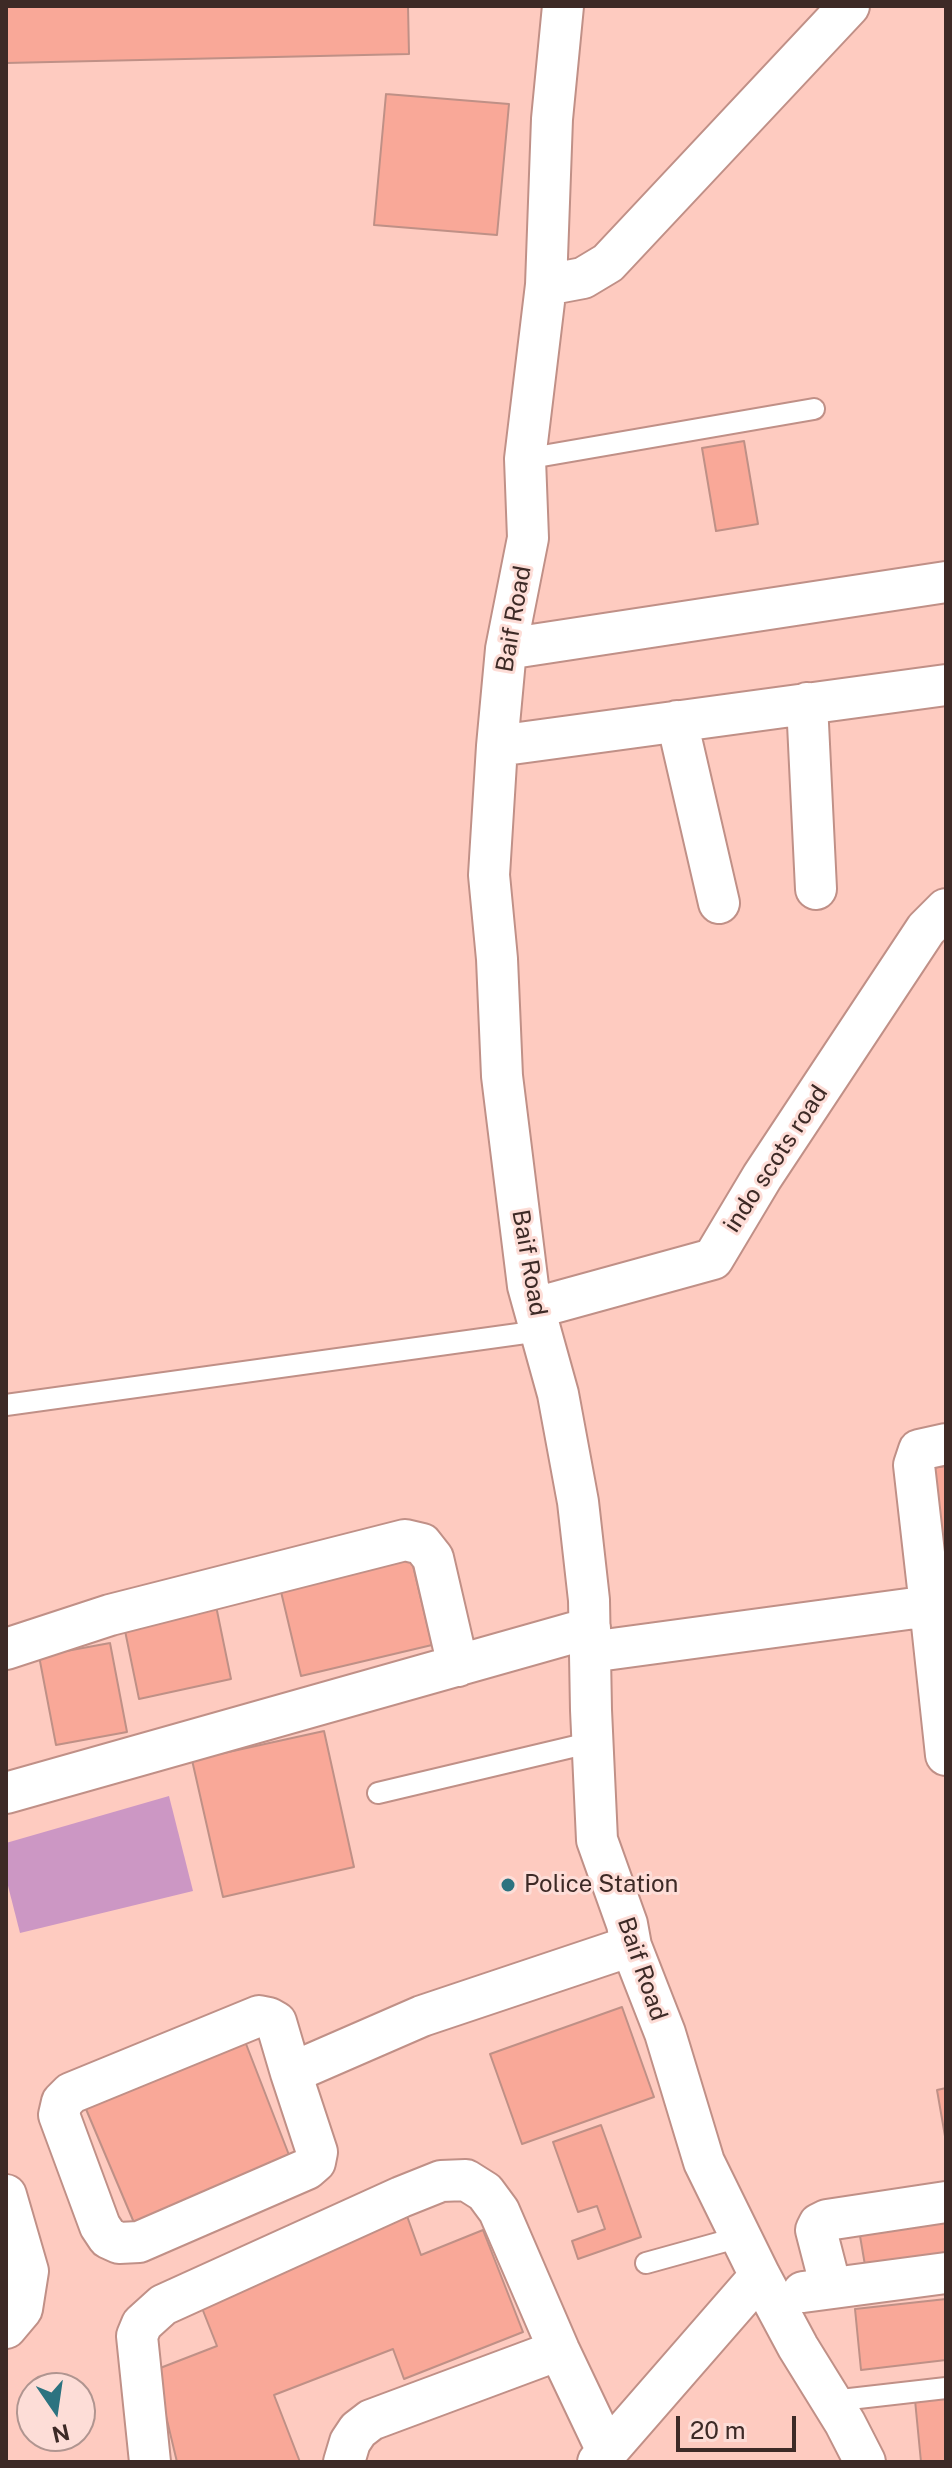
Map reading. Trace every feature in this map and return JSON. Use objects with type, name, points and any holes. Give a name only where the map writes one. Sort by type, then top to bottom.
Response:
[{"type":"street","name":"Baif Road","points":[[563,6],[552,119],[546,285],[525,459],[528,538],[506,649],[489,875],[497,959],[502,1076],[528,1286],[558,1394],[578,1502],[589,1600],[597,1840],[627,1924],[631,1946],[665,2033],[704,2162],[798,2347],[865,2462]]},
{"type":"street","points":[[546,285],[583,278],[608,263],[844,9]]},
{"type":"street","points":[[506,649],[946,582]]},
{"type":"street","points":[[497,746],[946,685]]},
{"type":"street","points":[[807,703],[816,889]]},
{"type":"street","points":[[677,721],[719,903]]},
{"type":"street","name":"indo scots road","points":[[538,1319],[713,1259],[762,1177],[926,929],[946,909]]},
{"type":"street","points":[[946,1444],[919,1450],[914,1465],[946,1755]]},
{"type":"street","points":[[6,1649],[110,1615],[405,1540],[422,1544],[433,1558],[458,1666]]},
{"type":"street","points":[[6,1793],[458,1666],[590,1640],[930,1606]]},
{"type":"street","points":[[291,2073],[422,2016],[631,1946]]},
{"type":"street","points":[[259,2016],[276,2022],[291,2073],[317,2152],[315,2162],[296,2176],[139,2242],[119,2243],[108,2238],[100,2226],[59,2115],[62,2102],[71,2093],[259,2016]]},
{"type":"street","points":[[150,2462],[138,2359],[137,2336],[142,2324],[163,2305],[441,2181],[466,2180],[485,2192],[499,2211],[603,2457],[766,2286],[831,2288],[946,2273]]},
{"type":"street","points":[[6,2195],[28,2271],[22,2309],[6,2328]]},
{"type":"street","points":[[831,2288],[816,2230],[819,2224],[827,2220],[946,2202]]},
{"type":"street","points":[[344,2462],[350,2442],[358,2430],[371,2420],[559,2350]]},
{"type":"lane","points":[[525,459],[814,409]]},
{"type":"lane","points":[[6,1405],[538,1319]]},
{"type":"lane","points":[[378,1793],[593,1742]]},
{"type":"lane","points":[[646,2263],[740,2237]]},
{"type":"lane","points":[[832,2401],[946,2388]]},
{"type":"shaded area","points":[[169,1796],[193,1891],[20,1933],[6,1878],[6,1843]]},
{"type":"building","points":[[6,6],[408,6],[409,54],[6,63]]},
{"type":"building","points":[[386,94],[509,104],[497,235],[374,225]]},
{"type":"building","points":[[744,441],[758,524],[716,531],[702,448]]},
{"type":"building","points":[[946,1466],[946,1558],[931,1468]]},
{"type":"building","points":[[409,1549],[432,1645],[301,1676],[278,1579]]},
{"type":"building","points":[[215,1601],[231,1679],[139,1699],[123,1621]]},
{"type":"building","points":[[110,1643],[127,1732],[56,1745],[39,1656]]},
{"type":"building","points":[[324,1731],[354,1867],[223,1897],[192,1760]]},
{"type":"building","points":[[622,2007],[654,2097],[522,2144],[490,2054]]},
{"type":"building","points":[[241,2031],[289,2155],[135,2225],[83,2102]]},
{"type":"building","points":[[946,2088],[946,2142],[937,2090]]},
{"type":"building","points":[[601,2125],[641,2237],[578,2259],[572,2241],[605,2229],[597,2206],[578,2212],[553,2142]]},
{"type":"building","points":[[407,2216],[421,2255],[483,2230],[523,2332],[404,2379],[393,2349],[274,2395],[300,2462],[177,2462],[155,2370],[217,2346],[198,2298]]},
{"type":"building","points":[[946,2216],[946,2264],[867,2277],[859,2230]]},
{"type":"building","points":[[946,2299],[946,2360],[861,2370],[855,2309]]},
{"type":"building","points":[[946,2397],[946,2462],[921,2462],[915,2400]]},
{"type":"place","name":"Police Station","points":[[508,1885]]}]
